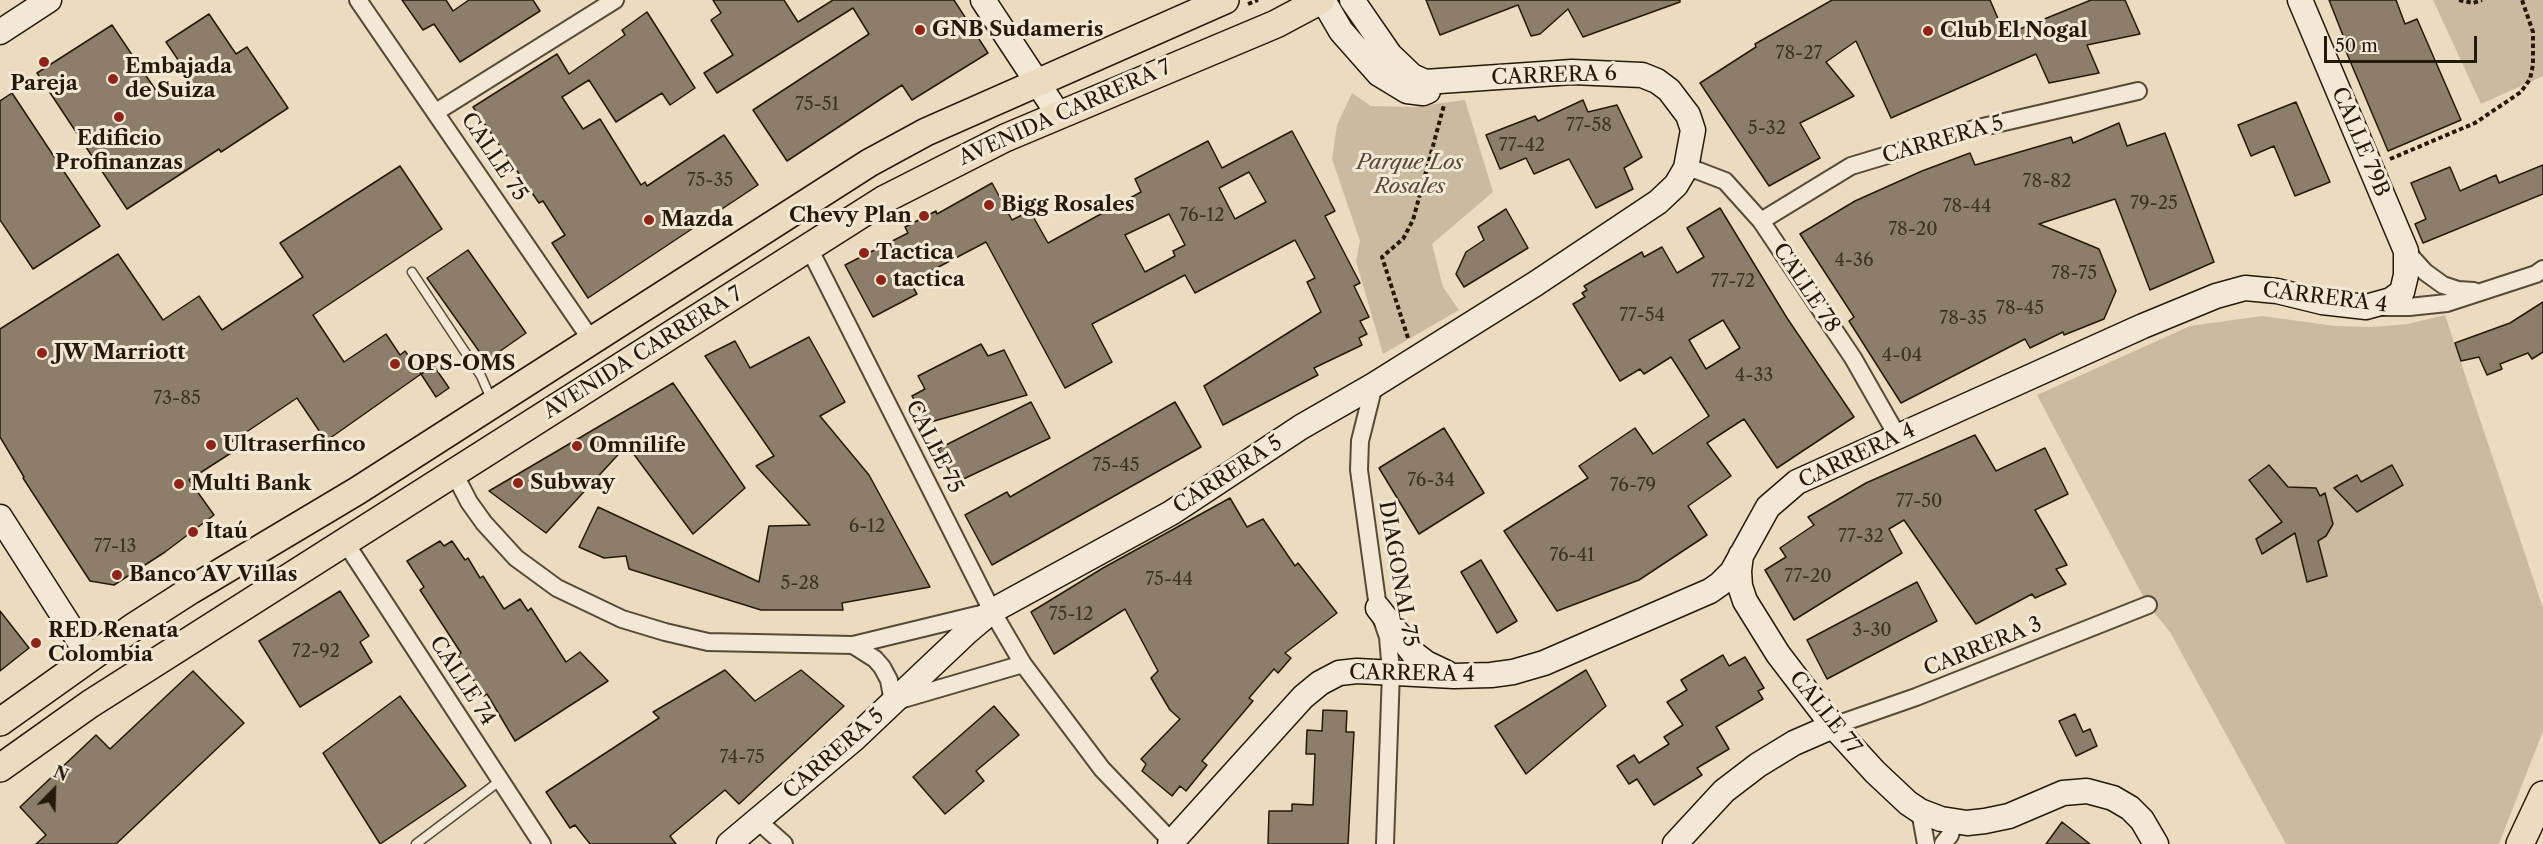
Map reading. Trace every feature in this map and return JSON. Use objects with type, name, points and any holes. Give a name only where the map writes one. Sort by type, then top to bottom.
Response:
[{"type":"main road","name":"AVENIDA CARRERA 7","points":[[0,722],[191,590],[357,491],[869,163],[926,132],[1225,0]]},
{"type":"main road","name":"AVENIDA CARRERA 7","points":[[0,768],[90,704],[906,188],[958,160],[1058,114],[1276,24],[1322,0]]},
{"type":"main road","points":[[2520,844],[2543,795]]},
{"type":"street","points":[[0,32],[48,0]]},
{"type":"street","name":"CALLE 75","points":[[358,0],[592,341]]},
{"type":"street","points":[[436,112],[615,0]]},
{"type":"street","points":[[983,0],[1058,114]]},
{"type":"street","points":[[1322,0],[1341,31],[1364,59],[1392,83],[1407,90],[1423,93],[1451,89]]},
{"type":"street","points":[[1352,0],[1390,55],[1412,76],[1451,89]]},
{"type":"street","name":"CALLE 79B","points":[[2300,0],[2406,251],[2425,272],[2443,285],[2458,291],[2487,291]]},
{"type":"street","name":"CARRERA 6","points":[[1451,89],[1572,72],[1642,75],[1669,90],[1680,101]]},
{"type":"street","name":"CARRERA 5","points":[[1761,221],[1851,166],[1974,129],[2138,91]]},
{"type":"street","name":"CARRERA 5","points":[[729,844],[854,739],[967,632],[992,612],[1171,513],[1301,427],[1374,385],[1658,202],[1676,185],[1686,168],[1693,130],[1680,101]]},
{"type":"street","name":"CALLE 78","points":[[1686,168],[1725,181],[1761,221],[1853,358],[1898,437]]},
{"type":"street","name":"CALLE 75","points":[[808,248],[992,612],[1023,664],[1102,769],[1172,843]]},
{"type":"street","name":"CALLE 79B","points":[[2366,307],[2391,300],[2402,292],[2406,275],[2406,251]]},
{"type":"street","name":"CARRERA 4","points":[[1172,843],[1303,697],[1320,683],[1348,672],[1454,676],[1513,672],[1544,663],[1710,591],[1732,572],[1768,507],[1780,494],[1797,482],[2143,326],[2216,296],[2245,288],[2277,291],[2322,302],[2366,307],[2409,308],[2446,303],[2536,274],[2543,269]]},
{"type":"street","name":"DIAGONAL 75","points":[[1374,385],[1362,429],[1359,470],[1378,608],[1388,638],[1391,672],[1385,844]]},
{"type":"street","points":[[454,473],[469,502],[484,523],[516,558],[557,588],[622,619],[665,632],[708,642],[853,645],[992,612]]},
{"type":"street","points":[[0,517],[90,658]]},
{"type":"street","name":"CALLE 74","points":[[345,542],[542,844]]},
{"type":"street","name":"CALLE 77","points":[[1741,555],[1740,586],[1745,601],[1784,662],[1833,726],[1896,793],[1920,811]]},
{"type":"street","points":[[1710,591],[1729,593],[1745,601]]},
{"type":"street","name":"CARRERA 3","points":[[1833,726],[1916,697],[2148,605]]},
{"type":"street","points":[[1378,608],[1413,652],[1426,663],[1454,676]]},
{"type":"street","points":[[853,645],[876,659],[882,667],[890,680],[893,702],[1023,664]]},
{"type":"street","points":[[1674,844],[1724,791],[1758,765],[1794,743],[1833,726]]},
{"type":"street","points":[[1926,844],[1920,811],[1954,822],[1986,822],[2009,816],[2063,793],[2087,791],[2113,798],[2130,808],[2142,820],[2156,844]]},
{"type":"street","points":[[757,820],[784,844]]},
{"type":"street","points":[[1943,844],[1950,835],[1954,822]]},
{"type":"lane","points":[[412,272],[481,376],[494,404]]},
{"type":"lane","points":[[416,844],[501,780]]},
{"type":"path","points":[[2459,0],[2473,3],[2482,0]]},
{"type":"path","points":[[2380,163],[2475,123],[2521,92],[2530,79],[2533,65],[2533,32],[2522,0]]},
{"type":"path","points":[[1409,340],[1382,257],[1403,239],[1413,220],[1451,89]]},
{"type":"green space","points":[[2433,0],[2543,0],[2543,76],[2481,104]]},
{"type":"green space","name":"Parque Los Rosales","points":[[1352,93],[1371,106],[1413,107],[1465,100],[1493,192],[1432,244],[1443,287],[1459,310],[1383,354],[1356,261],[1360,241],[1332,159],[1337,125]]},
{"type":"green space","points":[[2445,315],[2543,608],[2543,731],[2499,844],[2286,844],[2170,632],[2148,605],[2037,395],[2190,326],[2262,316],[2335,326],[2372,327],[2408,324]]},
{"type":"building","points":[[402,0],[446,0],[453,11],[469,0],[533,0],[540,11],[460,62],[434,24],[423,30]]},
{"type":"building","points":[[713,0],[784,0],[798,22],[833,0],[954,0],[988,53],[912,100],[902,85],[787,161],[753,110],[869,34],[853,8],[717,93],[704,73],[733,55],[711,20],[721,13]]},
{"type":"building","points":[[1426,0],[1680,0],[1680,2],[1583,37],[1568,9],[1540,34],[1531,36],[1518,5],[1440,35]]},
{"type":"building","points":[[1832,0],[1990,0],[2005,35],[2091,0],[2125,0],[2140,34],[2087,45],[2099,73],[2049,83],[2036,54],[1891,118],[1856,41],[1826,62],[1854,96],[1800,123],[1820,158],[1769,186],[1700,83],[1756,47],[1755,44]]},
{"type":"building","points":[[2329,0],[2396,0],[2405,24],[2417,19],[2461,120],[2388,151],[2345,49],[2348,48]]},
{"type":"building","points":[[647,12],[695,88],[670,105],[662,93],[616,122],[589,80],[562,97],[583,129],[600,119],[641,185],[645,182],[647,186],[724,135],[758,185],[588,298],[552,243],[565,235],[543,201],[539,203],[473,107],[557,54],[569,74],[625,35],[622,30]]},
{"type":"building","points":[[209,14],[236,54],[247,47],[288,108],[221,152],[219,149],[127,209],[37,73],[112,25],[161,98],[191,79],[166,42]]},
{"type":"building","points":[[12,93],[100,226],[33,269],[0,220],[0,101]]},
{"type":"building","points":[[1583,100],[1588,112],[1617,105],[1642,157],[1624,168],[1633,189],[1596,208],[1569,159],[1534,174],[1526,158],[1500,169],[1486,135],[1535,116],[1538,121]]},
{"type":"building","points":[[2296,102],[2330,182],[2295,196],[2274,146],[2251,156],[2238,125]]},
{"type":"building","points":[[2119,123],[2127,146],[2165,133],[2214,262],[2150,290],[2115,199],[2039,224],[2099,249],[2116,291],[2104,319],[2064,335],[2063,332],[2030,348],[2025,339],[1901,403],[1849,321],[1854,317],[1800,234],[1855,201],[1922,171],[1970,153],[1975,165],[2071,137],[2073,143]]},
{"type":"building","points":[[1292,131],[1335,211],[1325,216],[1360,283],[1354,286],[1369,317],[1360,321],[1367,334],[1359,338],[1362,345],[1314,368],[1318,375],[1223,425],[1204,386],[1321,312],[1307,282],[1315,278],[1295,240],[1195,293],[1185,275],[1092,324],[1112,362],[1065,388],[986,242],[910,282],[917,294],[873,317],[845,265],[908,233],[905,227],[936,211],[937,214],[992,183],[1012,220],[1030,211],[1048,243],[1141,192],[1135,179],[1208,141],[1222,168]],"holes":[[[1249,172],[1266,202],[1235,219],[1219,188]],[[1169,214],[1185,245],[1173,251],[1175,256],[1145,272],[1125,235]]]},
{"type":"building","points":[[2543,165],[2543,194],[2423,243],[2415,224],[2426,219],[2411,183],[2450,167],[2460,191],[2496,175],[2499,183]]},
{"type":"building","points":[[400,166],[442,229],[313,315],[344,362],[386,334],[400,355],[405,351],[421,374],[326,441],[297,398],[227,445],[231,453],[189,480],[214,515],[165,552],[114,585],[90,581],[23,478],[0,437],[0,329],[118,254],[163,320],[199,296],[222,330],[303,277],[280,243]]},
{"type":"building","points":[[1720,208],[1787,318],[1854,417],[1777,468],[1744,419],[1707,443],[1731,476],[1688,506],[1707,535],[1639,580],[1557,611],[1504,531],[1588,478],[1579,466],[1635,428],[1653,454],[1709,416],[1671,357],[1644,374],[1640,369],[1620,381],[1573,304],[1585,297],[1582,293],[1587,290],[1584,286],[1642,252],[1644,257],[1662,247],[1677,273],[1704,257],[1687,228]],"holes":[[[1723,320],[1740,348],[1706,369],[1689,340]]]},
{"type":"building","points":[[1506,209],[1528,248],[1464,287],[1456,274],[1466,252],[1484,240],[1478,227]]},
{"type":"building","points":[[468,250],[526,333],[486,361],[427,278]]},
{"type":"building","points":[[2543,302],[2543,352],[2532,359],[2528,353],[2500,364],[2502,369],[2487,375],[2479,357],[2461,361],[2455,343],[2510,323]]},
{"type":"building","points":[[809,337],[845,402],[820,416],[869,475],[930,587],[842,603],[843,610],[761,610],[629,569],[626,556],[604,558],[579,547],[598,507],[759,582],[769,526],[810,525],[756,466],[774,456],[705,356],[735,341],[750,368]]},
{"type":"building","points":[[981,344],[988,356],[1004,350],[1027,395],[927,423],[912,396],[925,389],[918,376]]},
{"type":"building","points":[[434,366],[449,388],[436,397],[421,374]]},
{"type":"building","points":[[673,383],[745,488],[693,534],[627,445],[546,533],[489,491]]},
{"type":"building","points":[[1031,402],[1050,438],[955,483],[938,449]]},
{"type":"building","points":[[1175,402],[1201,447],[992,565],[965,515],[1007,492],[1010,497]]},
{"type":"building","points":[[1444,428],[1484,493],[1419,534],[1379,468]]},
{"type":"building","points":[[1975,435],[1996,471],[2045,448],[2068,494],[2035,510],[2067,565],[2056,569],[2066,584],[2035,598],[2032,594],[1976,624],[1904,520],[1889,529],[1902,553],[1794,620],[1765,570],[1786,557],[1780,548],[1814,525],[1808,517],[1866,483]]},
{"type":"building","points":[[2269,465],[2288,487],[2316,488],[2320,496],[2325,493],[2333,524],[2326,536],[2318,541],[2327,576],[2307,582],[2295,533],[2262,554],[2256,539],[2282,522],[2249,480]]},
{"type":"building","points":[[2392,465],[2403,485],[2357,512],[2334,488],[2357,475],[2361,482]]},
{"type":"building","points":[[1230,498],[1247,527],[1263,519],[1295,566],[1298,563],[1337,613],[1285,653],[1291,658],[1278,673],[1274,669],[1249,698],[1253,701],[1202,761],[1207,765],[1186,791],[1180,786],[1172,796],[1142,771],[1146,764],[1141,759],[1180,719],[1170,710],[1151,678],[1158,671],[1125,609],[1054,654],[1031,612],[1103,568]]},
{"type":"building","points":[[440,541],[444,546],[452,541],[465,560],[468,558],[480,578],[483,576],[504,609],[520,599],[528,611],[531,608],[566,662],[580,652],[608,681],[515,741],[487,694],[484,696],[458,655],[461,653],[420,590],[424,587],[407,561]]},
{"type":"building","points":[[1481,560],[1517,621],[1497,633],[1461,572]]},
{"type":"building","points":[[1917,582],[1937,621],[1827,679],[1807,640]]},
{"type":"building","points":[[340,591],[369,636],[360,642],[372,662],[300,707],[259,641]]},
{"type":"building","points":[[0,611],[29,648],[0,671]]},
{"type":"building","points":[[1723,655],[1729,666],[1745,657],[1764,688],[1758,691],[1763,699],[1716,727],[1729,749],[1697,768],[1702,775],[1654,805],[1637,779],[1629,784],[1617,766],[1634,755],[1639,763],[1669,744],[1664,737],[1683,725],[1667,702],[1687,690],[1681,680]]},
{"type":"building","points":[[725,670],[755,701],[801,670],[844,706],[739,804],[725,790],[670,836],[676,844],[590,844],[575,825],[570,828],[546,792],[659,718],[653,712]]},
{"type":"building","points":[[1586,670],[1606,706],[1526,774],[1495,726]]},
{"type":"building","points":[[193,671],[244,723],[116,844],[36,844],[46,835],[20,807],[96,735],[110,749]]},
{"type":"building","points":[[400,696],[466,786],[380,844],[323,753]]},
{"type":"building","points":[[994,706],[1019,735],[976,771],[984,781],[945,814],[913,777]]},
{"type":"building","points":[[1323,710],[1347,711],[1346,732],[1354,732],[1348,844],[1268,844],[1269,811],[1292,811],[1292,804],[1313,805],[1315,754],[1306,754],[1307,730],[1322,731]]},
{"type":"building","points":[[2075,714],[2083,732],[2090,729],[2097,746],[2076,756],[2059,721]]},
{"type":"building","points":[[2062,822],[2090,844],[2046,844]]},
{"type":"place","name":"GNB Sudameris","points":[[920,30]]},
{"type":"place","name":"Club El Nogal","points":[[1928,31]]},
{"type":"place","name":"Pareja","points":[[44,62]]},
{"type":"place","name":"Embajada de Suiza","points":[[113,79]]},
{"type":"place","name":"Edificio Profinanzas","points":[[119,117]]},
{"type":"place","name":"Bigg Rosales","points":[[989,205]]},
{"type":"place","name":"Chevy Plan","points":[[924,216]]},
{"type":"place","name":"Mazda","points":[[649,220]]},
{"type":"place","name":"Tactica","points":[[864,253]]},
{"type":"place","name":"tactica","points":[[881,280]]},
{"type":"place","name":"JW Marriott","points":[[42,353]]},
{"type":"place","name":"OPS-OMS","points":[[395,364]]},
{"type":"place","name":"Ultraserfinco","points":[[211,445]]},
{"type":"place","name":"Omnilife","points":[[577,446]]},
{"type":"place","name":"Subway","points":[[518,483]]},
{"type":"place","name":"Multi Bank","points":[[179,484]]},
{"type":"place","name":"Itaú","points":[[193,532]]},
{"type":"place","name":"Banco AV Villas","points":[[117,575]]},
{"type":"place","name":"RED Renata Colombia","points":[[36,643]]}]
